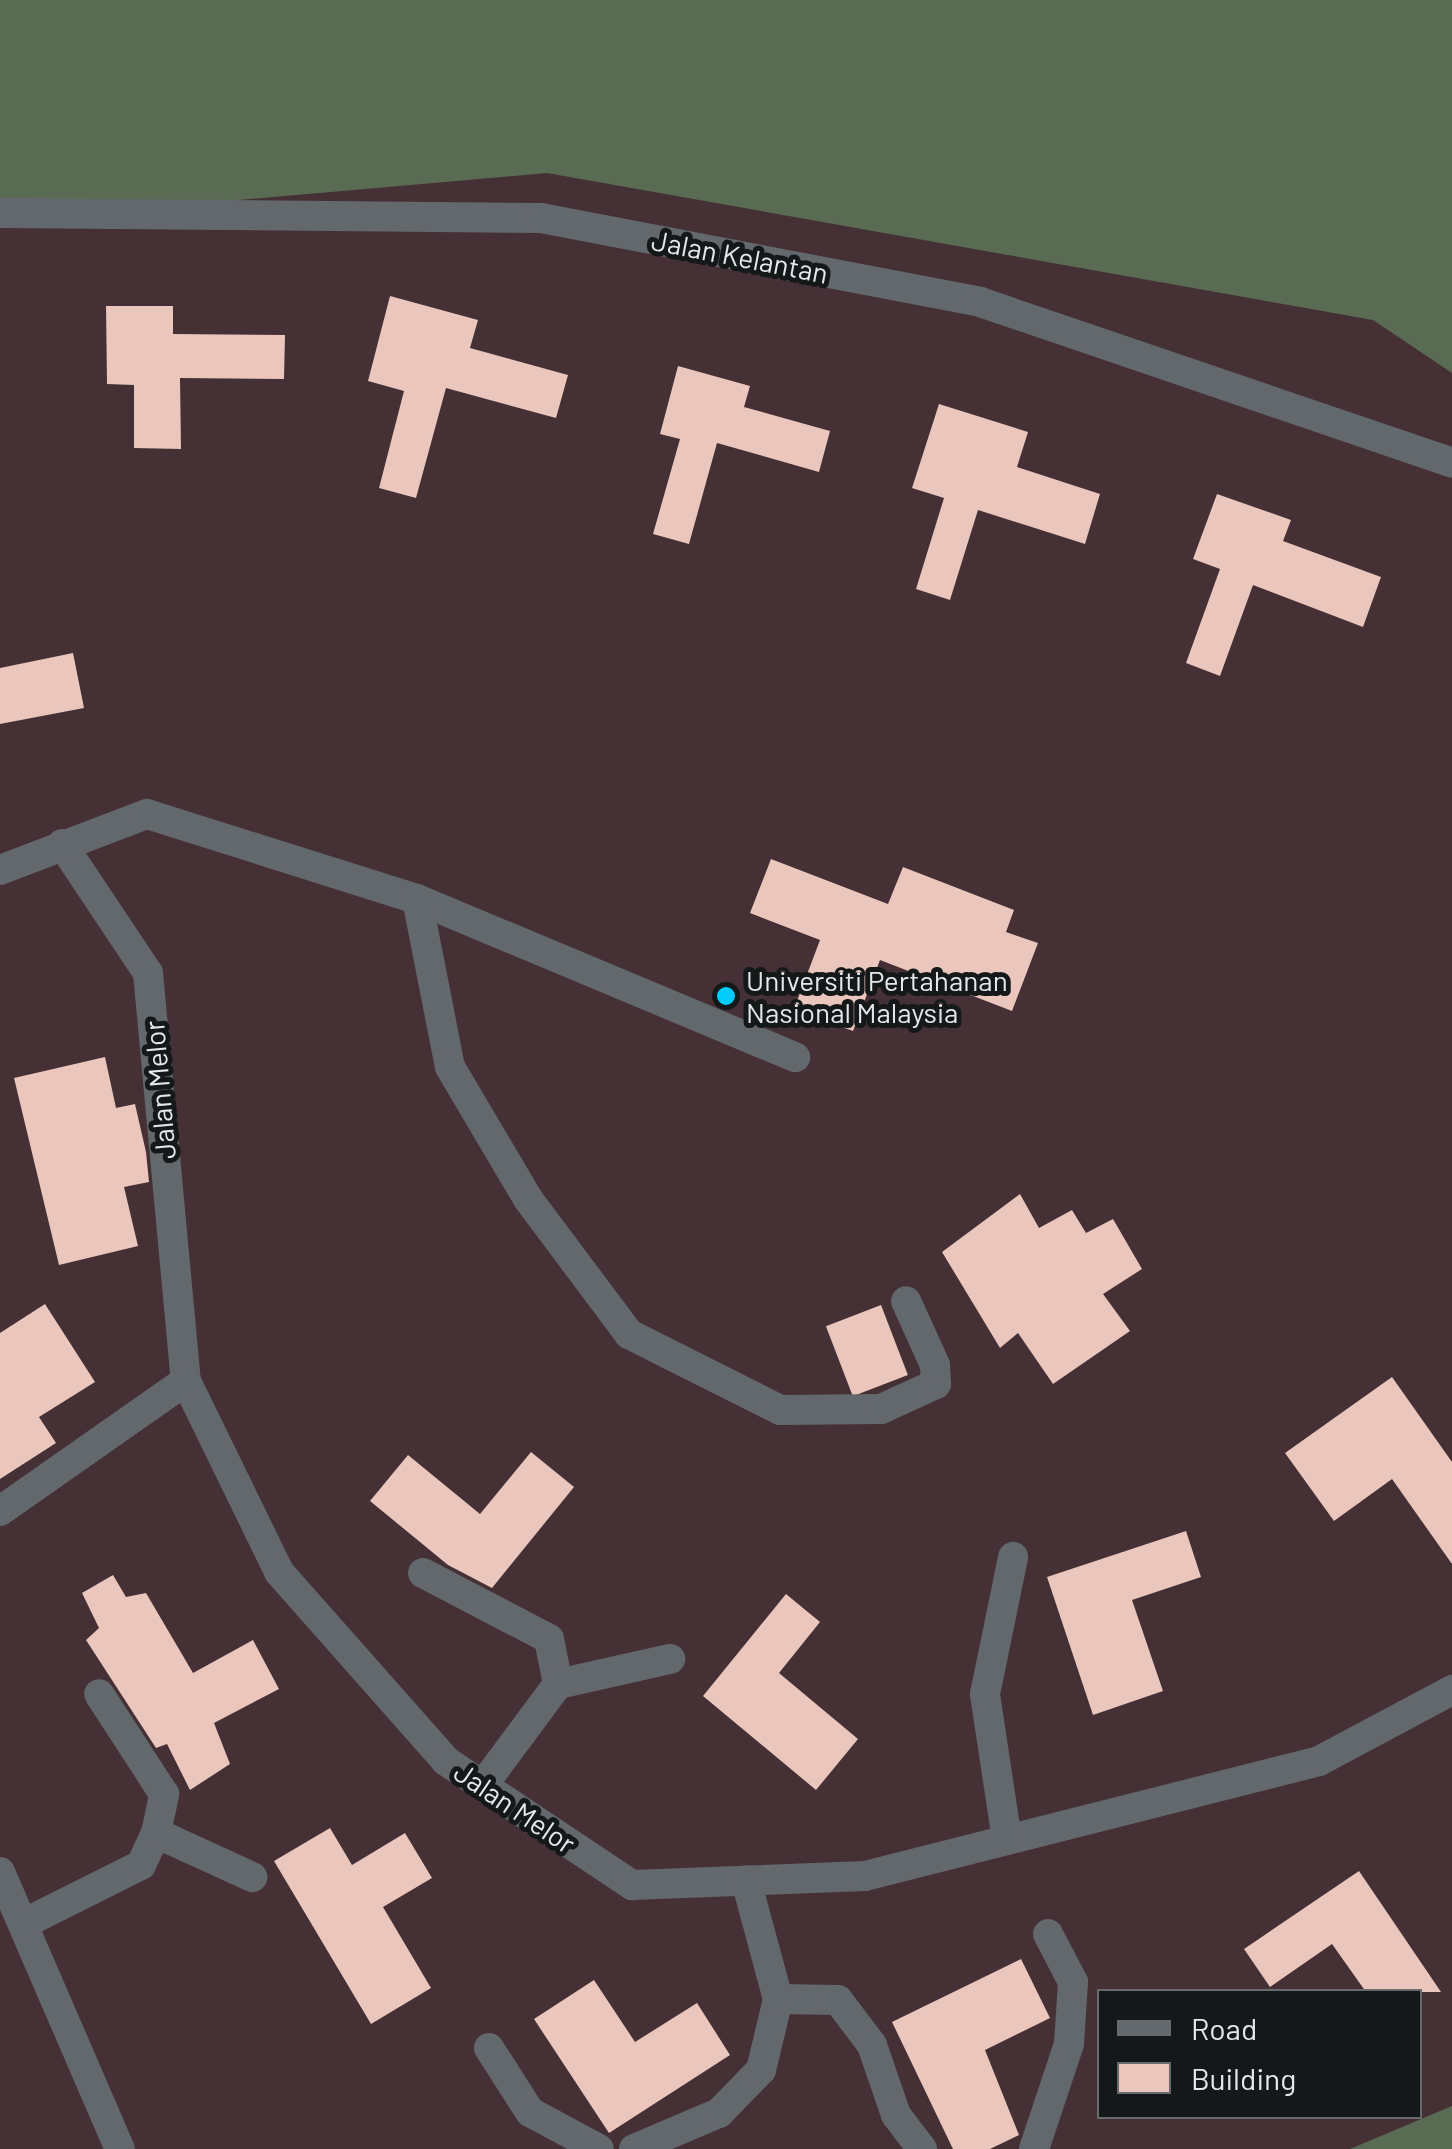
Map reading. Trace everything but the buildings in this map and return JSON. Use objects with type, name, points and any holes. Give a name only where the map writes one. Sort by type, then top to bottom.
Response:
[{"type":"street","name":"Jalan Kelantan","points":[[0,213],[541,218],[980,302],[1452,463]]},
{"type":"street","points":[[0,870],[147,814],[417,898],[795,1057]]},
{"type":"street","name":"Jalan Melor","points":[[62,844],[148,973],[186,1381],[279,1572],[446,1761],[632,1885],[865,1876],[1318,1761],[1452,1690]]},
{"type":"street","points":[[417,898],[450,1067],[528,1199],[628,1334],[780,1410],[881,1410],[936,1384],[935,1365],[906,1301]]},
{"type":"street","points":[[0,1511],[186,1381]]},
{"type":"street","points":[[1007,1840],[986,1694],[1013,1557]]},
{"type":"street","points":[[423,1573],[549,1639],[558,1684]]},
{"type":"street","points":[[483,1785],[558,1684],[670,1660]]},
{"type":"street","points":[[23,1924],[141,1865],[156,1834],[164,1794],[99,1694]]},
{"type":"street","points":[[156,1834],[252,1877]]},
{"type":"street","points":[[0,1872],[120,2149]]},
{"type":"street","points":[[634,2149],[719,2113],[761,2070],[778,1999],[746,1880]]},
{"type":"street","points":[[1034,2149],[1069,2044],[1073,1982],[1048,1934]]},
{"type":"street","points":[[778,1999],[838,2000],[872,2046],[896,2115],[922,2149]]},
{"type":"street","points":[[489,2048],[530,2112],[598,2149]]},
{"type":"shaded area","name":"Universiti Pertahanan Nasional Malaysia","points":[[0,0],[1452,0],[1452,2149],[0,2149]]},
{"type":"green space","points":[[0,0],[1452,0],[1452,373],[1373,320],[547,173],[0,221]]},
{"type":"green space","points":[[1452,2106],[1452,2149],[1350,2149],[1422,2119]]},
{"type":"place","name":"Universiti Pertahanan Nasional Malaysia","points":[[726,996]]}]
